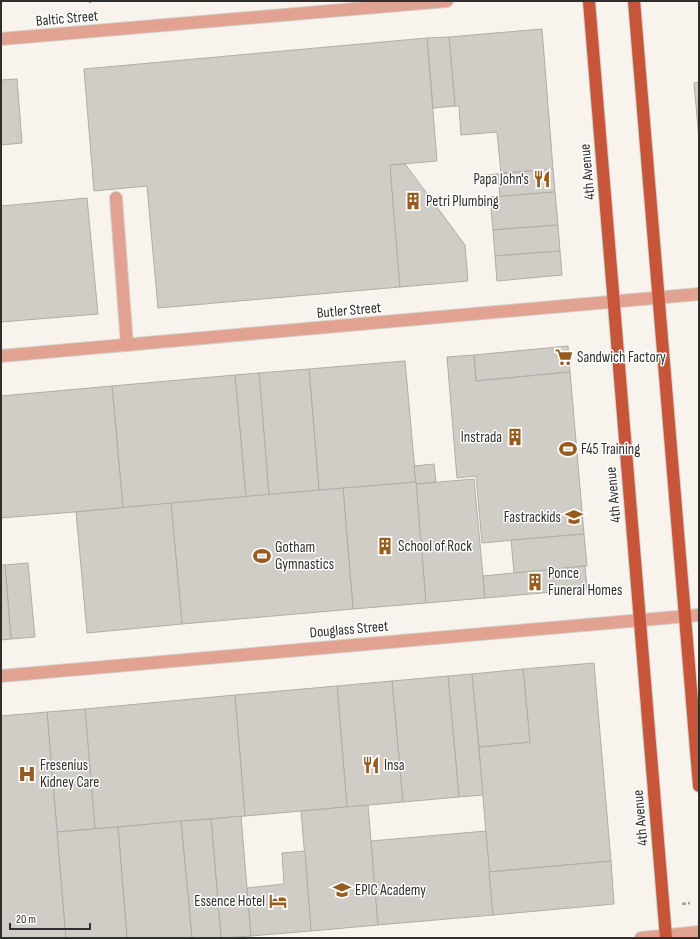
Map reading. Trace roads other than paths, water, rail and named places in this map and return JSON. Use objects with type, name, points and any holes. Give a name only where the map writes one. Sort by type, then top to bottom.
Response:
[{"type":"main road","name":"4th Avenue","points":[[589,1],[666,937]]},
{"type":"main road","points":[[634,1],[699,786]]},
{"type":"street","name":"Baltic Street","points":[[1,39],[447,1]]},
{"type":"street","points":[[116,198],[127,345]]},
{"type":"street","name":"Butler Street","points":[[1,356],[699,294]]},
{"type":"street","name":"Douglass Street","points":[[1,676],[699,615]]},
{"type":"street","points":[[641,938],[666,937],[699,932]]},
{"type":"place","name":"Papa John's","points":[[542,179]]},
{"type":"place","name":"Petri Plumbing","points":[[413,201]]},
{"type":"place","name":"Sandwich Factory","points":[[564,357]]},
{"type":"place","name":"Instrada","points":[[515,437]]},
{"type":"place","name":"F45 Training","points":[[568,449]]},
{"type":"place","name":"Fastrackids","points":[[574,517]]},
{"type":"place","name":"School of Rock","points":[[385,546]]},
{"type":"place","name":"Gotham Gymnastics","points":[[262,556]]},
{"type":"place","name":"Ponce Funeral Homes","points":[[535,582]]},
{"type":"place","name":"Insa","points":[[371,765]]},
{"type":"place","name":"Fresenius Kidney Care","points":[[27,774]]},
{"type":"place","name":"EPIC Academy","points":[[342,890]]},
{"type":"place","name":"Essence Hotel","points":[[278,901]]}]
